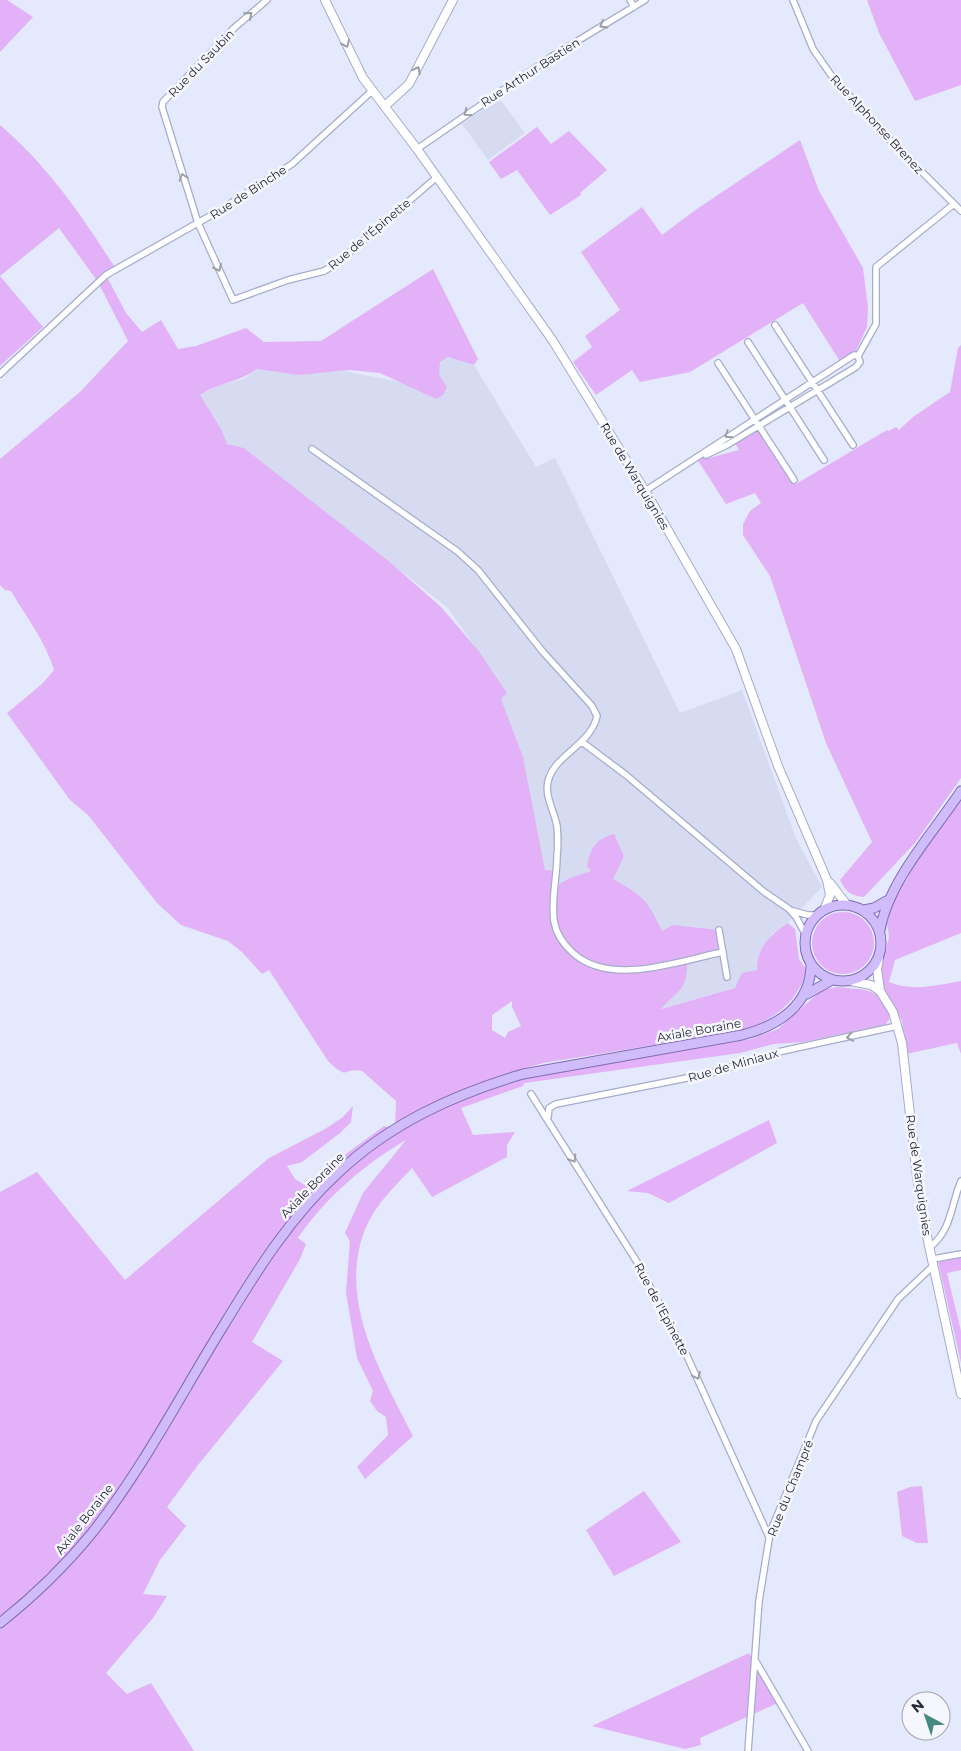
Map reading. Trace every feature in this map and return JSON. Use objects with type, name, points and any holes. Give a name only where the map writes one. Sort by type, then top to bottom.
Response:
[{"type":"main road","points":[[880,930],[882,918],[917,852],[961,790]]},
{"type":"main road","points":[[864,910],[879,906],[892,897]]},
{"type":"main road","points":[[847,905],[864,910],[876,922],[882,939],[879,958],[872,969],[862,977],[850,981],[832,980],[820,974],[811,964],[806,950],[806,935],[810,924],[820,912],[835,906],[847,905]]},
{"type":"main road","points":[[804,996],[809,986],[811,964]]},
{"type":"main road","name":"Axiale Boraine","points":[[0,1623],[48,1581],[96,1528],[119,1496],[276,1243],[323,1187],[364,1150],[419,1114],[442,1102],[523,1074],[758,1031],[780,1020],[812,989],[832,980]]},
{"type":"street","name":"Rue du Saubin","points":[[198,223],[163,115],[163,102],[234,28],[267,0]]},
{"type":"street","points":[[325,0],[357,67],[385,106],[409,84],[453,0]]},
{"type":"street","points":[[630,0],[634,7]]},
{"type":"street","name":"Rue Arthur Bastien","points":[[417,149],[539,64],[645,0]]},
{"type":"street","name":"Rue Alphonse Brenez","points":[[793,0],[813,49],[831,75],[876,126],[961,211]]},
{"type":"street","name":"Rue de Binche","points":[[0,374],[106,275],[198,223],[292,164],[373,90]]},
{"type":"street","name":"Rue de Warquignies","points":[[385,106],[553,341],[645,491],[736,649],[778,766],[827,880]]},
{"type":"street","name":"Rue de l'Épinette","points":[[198,223],[233,300],[288,280],[324,272],[336,264],[437,177]]},
{"type":"street","points":[[645,491],[697,459],[726,445],[855,367],[860,362],[858,356],[876,324],[876,267],[954,204]]},
{"type":"street","points":[[775,325],[853,445]]},
{"type":"street","points":[[748,342],[824,460]]},
{"type":"street","points":[[697,459],[723,439],[785,399],[854,355],[858,356]]},
{"type":"street","points":[[845,361],[846,367],[855,367]]},
{"type":"street","points":[[718,362],[794,480]]},
{"type":"street","points":[[312,449],[393,504],[457,551],[478,570],[543,652],[592,706],[597,716],[596,722],[582,742],[549,777],[546,790],[556,825],[557,871],[553,905],[555,923],[560,937],[569,949],[591,966],[620,971],[723,952]]},
{"type":"street","points":[[582,742],[626,775],[763,891],[789,909],[800,922],[806,935]]},
{"type":"street","points":[[789,909],[808,915],[820,912],[830,895],[827,880]]},
{"type":"street","points":[[827,880],[847,905]]},
{"type":"street","points":[[719,930],[727,977]]},
{"type":"street","name":"Rue de Warquignies","points":[[879,958],[880,991],[893,1012],[902,1043],[917,1177],[961,1394]]},
{"type":"street","points":[[850,981],[871,985],[880,991]]},
{"type":"street","name":"Rue de Miniaux","points":[[548,1117],[549,1108],[556,1104],[718,1072],[796,1048],[897,1026]]},
{"type":"street","name":"Rue de l'Epinette","points":[[531,1094],[548,1117],[638,1262],[687,1356],[769,1537]]},
{"type":"street","points":[[930,1247],[937,1242],[944,1231],[954,1208],[961,1181]]},
{"type":"street","points":[[933,1262],[961,1254]]},
{"type":"street","name":"Rue du Champré","points":[[748,1751],[759,1602],[769,1537],[816,1421],[898,1299],[933,1262]]},
{"type":"street","points":[[755,1659],[808,1751]]},
{"type":"shaded area","points":[[0,0],[7,0],[33,17],[0,52]]},
{"type":"shaded area","points":[[867,0],[961,0],[961,85],[915,101],[879,33]]},
{"type":"shaded area","points":[[499,98],[525,133],[488,160],[462,124]]},
{"type":"shaded area","points":[[0,125],[34,157],[90,230],[116,269],[106,275],[126,313],[142,332],[161,320],[178,349],[196,346],[246,328],[264,342],[321,341],[433,269],[478,359],[474,365],[448,357],[440,362],[439,375],[447,387],[443,395],[436,399],[380,373],[350,370],[298,375],[257,369],[250,374],[214,387],[200,395],[221,429],[227,444],[244,448],[391,563],[441,607],[478,650],[507,693],[501,699],[523,757],[545,870],[557,871],[556,886],[570,878],[591,871],[587,866],[595,845],[603,838],[614,834],[624,856],[613,879],[643,899],[662,931],[673,925],[719,930],[723,952],[687,959],[684,983],[661,1009],[735,988],[742,973],[757,970],[762,948],[770,937],[788,923],[795,929],[799,959],[807,971],[797,992],[784,1008],[746,1030],[543,1063],[521,1069],[523,1079],[751,1039],[778,1029],[822,990],[837,987],[866,990],[880,996],[891,1017],[885,1025],[803,1042],[773,1044],[740,1053],[524,1083],[523,1086],[461,1108],[473,1135],[515,1132],[507,1145],[507,1157],[432,1197],[412,1168],[376,1209],[367,1225],[358,1252],[356,1279],[359,1307],[366,1334],[376,1361],[413,1436],[365,1479],[357,1467],[388,1435],[386,1417],[377,1411],[370,1401],[373,1391],[357,1358],[346,1292],[350,1241],[345,1233],[363,1193],[406,1140],[361,1171],[320,1209],[298,1238],[306,1244],[300,1259],[252,1342],[283,1361],[198,1465],[167,1507],[186,1526],[160,1560],[143,1594],[167,1596],[153,1618],[106,1673],[127,1694],[151,1683],[194,1751],[0,1751],[0,1192],[37,1172],[125,1280],[269,1158],[325,1129],[343,1117],[353,1106],[351,1122],[340,1133],[302,1162],[287,1166],[295,1179],[308,1187],[335,1162],[384,1126],[395,1129],[396,1101],[362,1071],[343,1072],[328,1061],[269,970],[262,974],[242,952],[228,941],[181,925],[157,903],[88,815],[70,800],[7,713],[42,684],[54,670],[40,639],[11,591],[5,590],[0,585],[0,459],[80,392],[128,341],[98,282],[59,228],[0,276]],"holes":[[[512,1001],[512,1007],[521,1026],[508,1032],[505,1038],[492,1030],[492,1015]]]},
{"type":"shaded area","points":[[537,127],[551,144],[569,131],[607,170],[580,193],[581,195],[550,215],[517,170],[501,179],[489,162]]},
{"type":"shaded area","points":[[800,140],[819,191],[863,268],[868,308],[867,327],[854,355],[841,363],[803,303],[690,372],[640,382],[632,370],[596,395],[573,362],[592,347],[585,336],[620,310],[581,252],[642,207],[662,235],[694,211]]},
{"type":"shaded area","points":[[0,276],[43,327],[0,366]]},
{"type":"shaded area","points":[[961,345],[961,778],[915,843],[864,897],[849,893],[840,880],[872,842],[826,743],[770,576],[743,535],[743,524],[750,511],[761,503],[755,493],[726,504],[697,459],[706,455],[709,458],[739,450],[734,441],[759,425],[796,484],[887,430],[889,431],[896,427],[899,430],[913,417],[950,392],[958,348]]},
{"type":"shaded area","points":[[448,357],[474,365],[536,467],[555,458],[680,713],[742,690],[796,838],[822,887],[788,923],[772,934],[758,970],[735,988],[660,1009],[540,1049],[501,699],[507,693],[448,608],[244,448],[227,444],[194,398],[219,385],[244,379],[257,369],[290,374],[344,371],[400,382],[436,399],[440,362]]},
{"type":"shaded area","points":[[961,799],[961,933],[895,960],[889,982],[907,987],[916,987],[961,981],[961,1054],[957,1043],[906,1054],[902,1021],[882,985],[881,968],[889,937],[887,923],[891,907],[925,847]]},
{"type":"shaded area","points":[[843,912],[855,914],[865,921],[872,931],[874,943],[872,955],[865,965],[855,972],[843,974],[831,972],[821,965],[814,955],[812,943],[814,931],[821,921],[831,914]]},
{"type":"shaded area","points":[[769,1120],[777,1143],[669,1203],[648,1193],[627,1191]]},
{"type":"shaded area","points":[[961,1257],[961,1270],[947,1273],[961,1331],[961,1363],[938,1261]]},
{"type":"shaded area","points":[[922,1486],[928,1543],[917,1543],[902,1536],[897,1492],[910,1487]]},
{"type":"shaded area","points":[[644,1491],[681,1542],[614,1576],[586,1530]]},
{"type":"shaded area","points":[[749,1653],[780,1702],[700,1738],[701,1745],[685,1749],[592,1726]]}]
